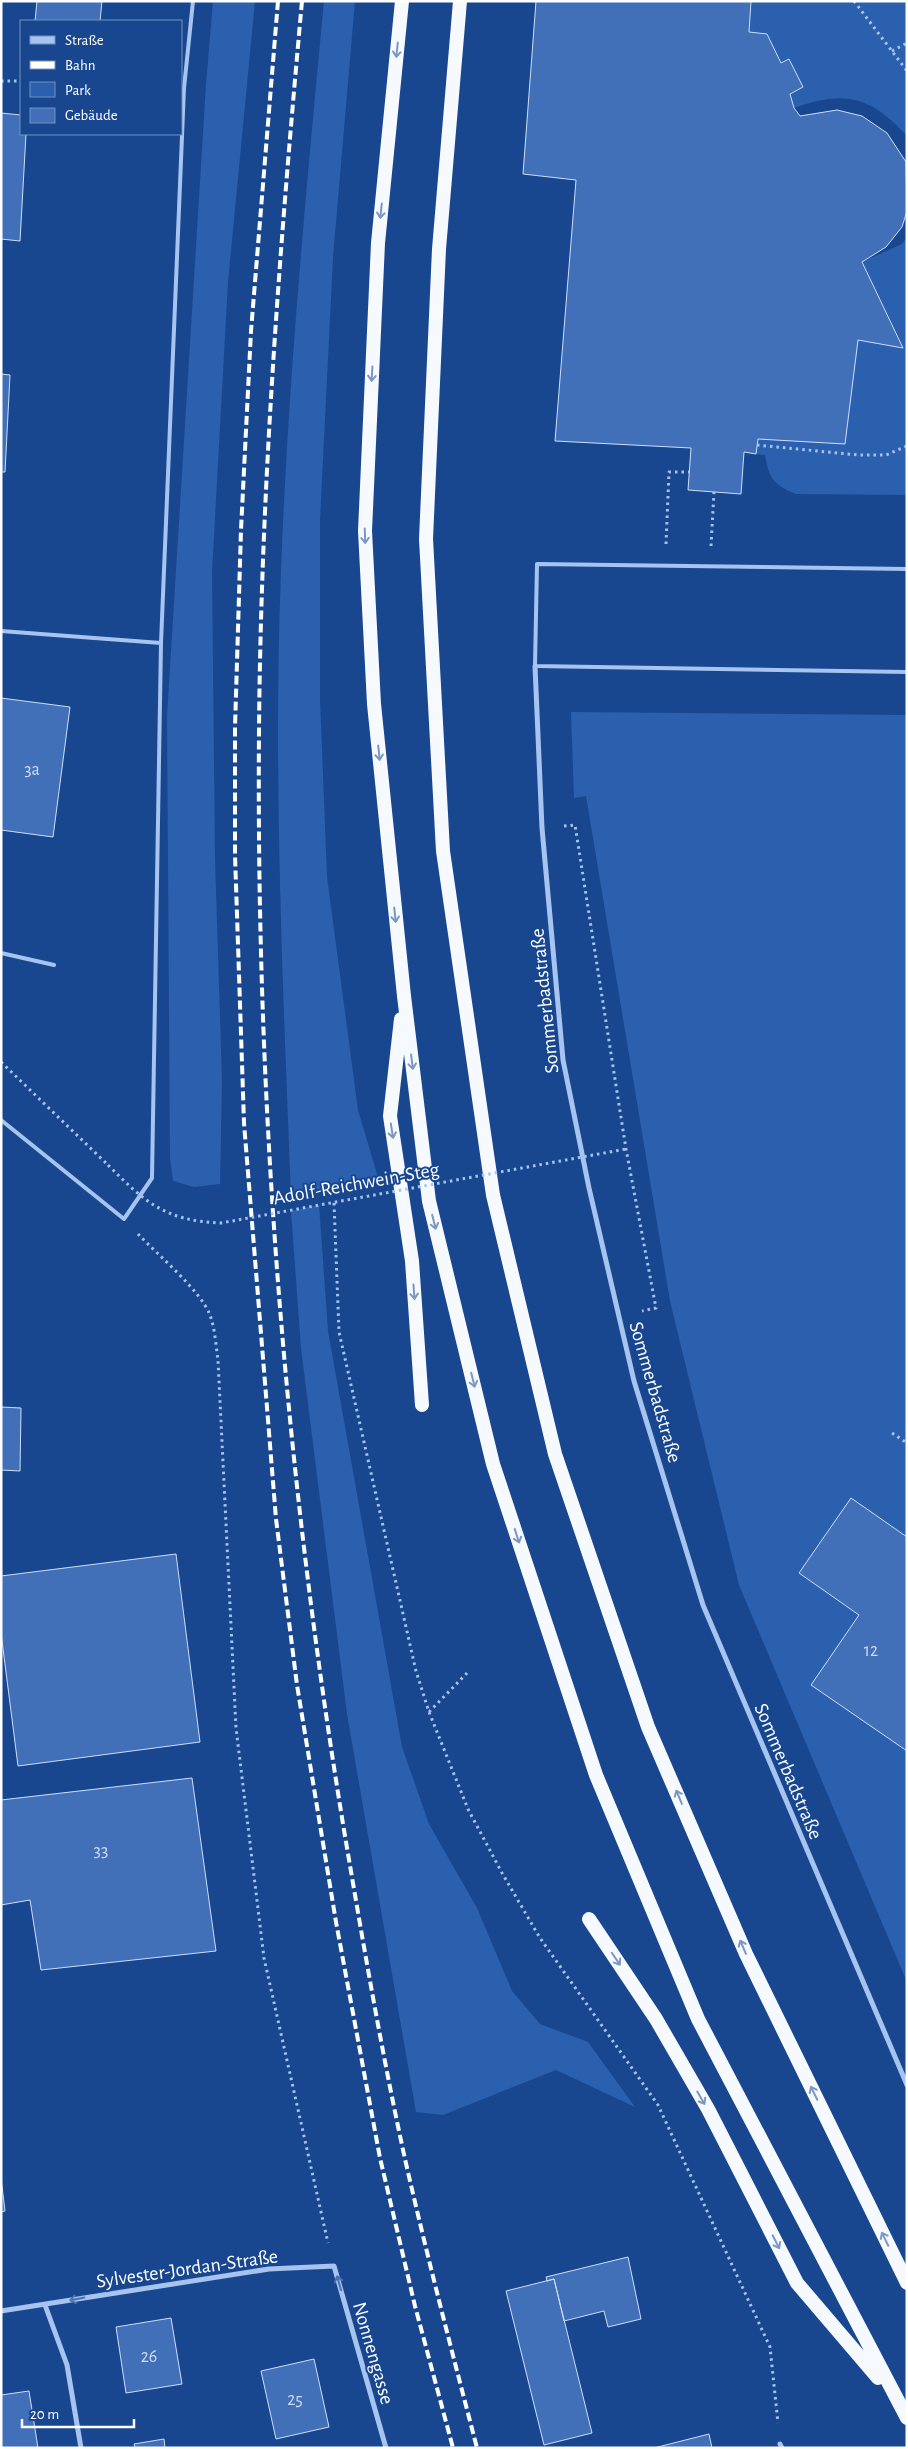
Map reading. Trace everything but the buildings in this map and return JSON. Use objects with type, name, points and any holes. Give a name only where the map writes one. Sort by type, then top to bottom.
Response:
[{"type":"highway","points":[[402,1],[378,243],[365,531],[374,704],[404,996],[429,1201],[491,1454],[596,1775],[698,2019],[907,2418]]},
{"type":"highway","points":[[460,1],[439,249],[426,539],[443,851],[493,1195],[555,1454],[648,1726],[746,1954],[907,2283]]},
{"type":"highway","points":[[404,996],[390,1116],[412,1261],[422,1405]]},
{"type":"highway","points":[[589,1919],[656,2019],[708,2109],[796,2283],[895,2398]]},
{"type":"street","name":"Sommerbadstraße","points":[[536,666],[542,828],[563,1060],[589,1188],[634,1381],[703,1605],[907,2085]]},
{"type":"street","name":"Sylvester-Jordan-Straße","points":[[1,2311],[268,2269],[334,2266]]},
{"type":"street","name":"Nonnengasse","points":[[334,2266],[386,2448]]},
{"type":"street","points":[[45,2305],[67,2365],[81,2448]]},
{"type":"lane","points":[[182,123],[193,1]]},
{"type":"lane","points":[[1,1120],[124,1219],[152,1178],[161,644],[182,135]]},
{"type":"lane","points":[[907,569],[536,564],[536,666],[907,672]]},
{"type":"lane","points":[[1,631],[161,644]]},
{"type":"lane","points":[[1,953],[54,965]]},
{"type":"path","points":[[854,1],[907,71]]},
{"type":"path","points":[[892,51],[907,43]]},
{"type":"path","points":[[1,81],[20,81]]},
{"type":"path","points":[[757,445],[867,455],[886,455],[907,446]]},
{"type":"path","points":[[665,565],[669,472],[689,472]]},
{"type":"path","points":[[710,565],[714,492]]},
{"type":"path","points":[[575,824],[626,1149],[656,1308]]},
{"type":"path","name":"Adolf-Reichwein-Steg","points":[[1,1062],[151,1205],[187,1220],[221,1223],[626,1149]]},
{"type":"path","points":[[334,1203],[338,1332],[416,1671],[429,1712],[468,1808],[502,1873],[540,1938],[658,2105],[770,2347],[781,2446]]},
{"type":"path","points":[[124,1219],[202,1301],[210,1315],[215,1335],[218,1360],[236,1728],[264,1958],[334,2266]]},
{"type":"path","points":[[892,1433],[907,1443]]},
{"type":"path","points":[[429,1712],[469,1671]]},
{"type":"green space","points":[[213,1],[255,1],[228,282],[212,572],[215,859],[222,1081],[220,1184],[194,1187],[173,1181],[170,1158],[167,716],[206,85]]},
{"type":"green space","points":[[324,1],[355,1],[333,257],[320,520],[320,699],[327,877],[358,1110],[379,1181],[291,1197],[280,884],[278,728],[281,571],[293,357]]},
{"type":"green space","points":[[751,1],[907,1],[907,136],[881,112],[856,100],[828,99],[794,108],[790,94],[802,87],[790,59],[781,63],[767,34],[749,32]]},
{"type":"green space","points":[[907,237],[907,495],[796,494],[789,491],[778,484],[771,476],[765,455],[756,454],[758,439],[858,340],[903,347],[862,262],[902,244]]},
{"type":"green space","points":[[571,712],[907,715],[907,1982],[739,1585],[670,1301],[586,796],[574,798]]},
{"type":"green space","points":[[319,1205],[328,1331],[402,1747],[429,1824],[477,1908],[512,1991],[540,2024],[588,2042],[635,2107],[556,2070],[443,2115],[416,2112],[347,1714],[301,1348],[291,1211]]},
{"type":"railway","points":[[278,1],[251,331],[241,530],[235,728],[235,855],[244,1123],[276,1519],[297,1685],[336,1922],[380,2158],[415,2306],[453,2448]]},
{"type":"railway","points":[[302,1],[286,183],[273,366],[263,548],[259,731],[259,871],[263,1010],[269,1150],[278,1289],[306,1566],[346,1842],[381,2041],[405,2159],[477,2448]]}]
